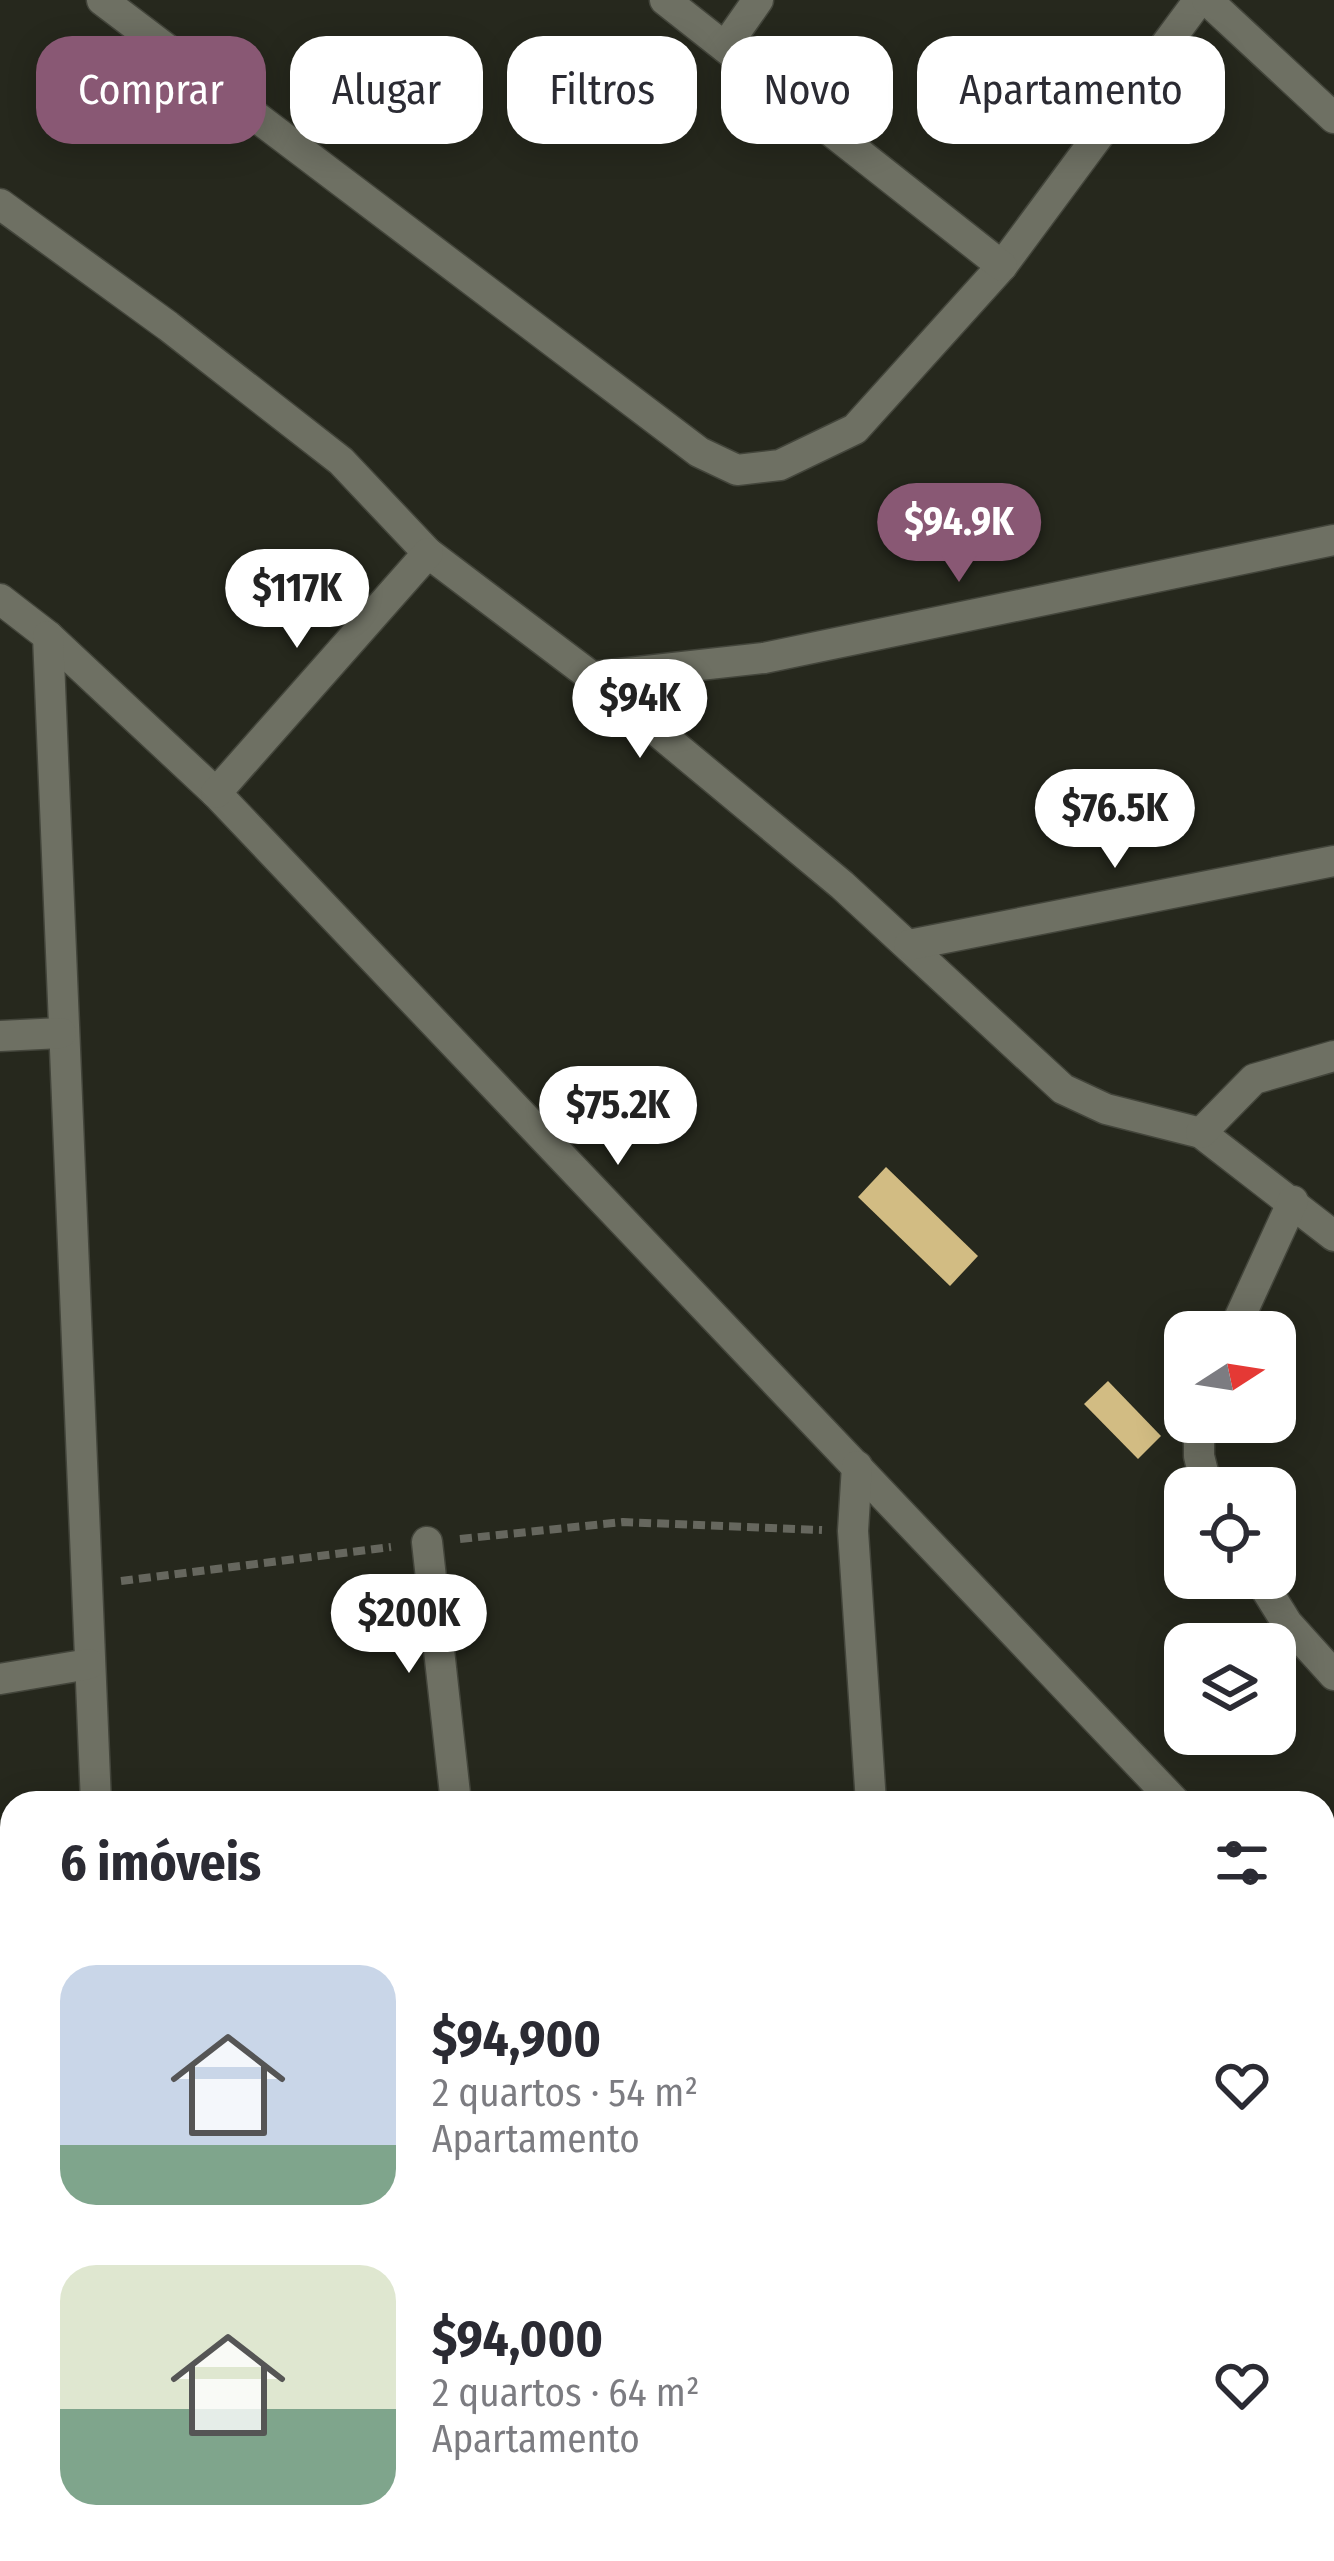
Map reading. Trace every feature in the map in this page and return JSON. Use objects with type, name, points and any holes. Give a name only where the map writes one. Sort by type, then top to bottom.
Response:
[{"type":"street","points":[[102,0],[699,452],[737,470],[780,465],[855,429],[1002,266],[1203,0],[1334,118]]},
{"type":"street","points":[[665,0],[721,44]]},
{"type":"street","points":[[733,36],[758,0]]},
{"type":"street","points":[[848,144],[1002,266]]},
{"type":"street","points":[[0,204],[168,326],[341,461],[428,553],[592,677],[909,946],[1063,1089],[1106,1109],[1201,1133],[1334,1236]]},
{"type":"street","points":[[592,677],[764,658],[1334,540]]},
{"type":"street","points":[[216,793],[428,553]]},
{"type":"street","points":[[0,599],[48,636],[216,793],[1165,1791]]},
{"type":"street","points":[[48,636],[95,1791]]},
{"type":"street","points":[[909,946],[1334,861]]},
{"type":"street","points":[[0,1036],[61,1033]]},
{"type":"street","points":[[1201,1133],[1254,1079],[1334,1056]]},
{"type":"street","points":[[1243,1311],[1294,1202]]},
{"type":"street","points":[[857,1466],[854,1531],[870,1791]]},
{"type":"street","points":[[428,1542],[455,1791]]},
{"type":"street","points":[[1272,1599],[1334,1675]]},
{"type":"street","points":[[0,1679],[89,1664]]},
{"type":"path","points":[[88,1586],[622,1522],[854,1531]]},
{"type":"building","points":[[886,1167],[978,1256],[950,1286],[858,1197]]},
{"type":"building","points":[[1108,1381],[1161,1436],[1138,1459],[1084,1404]]}]
